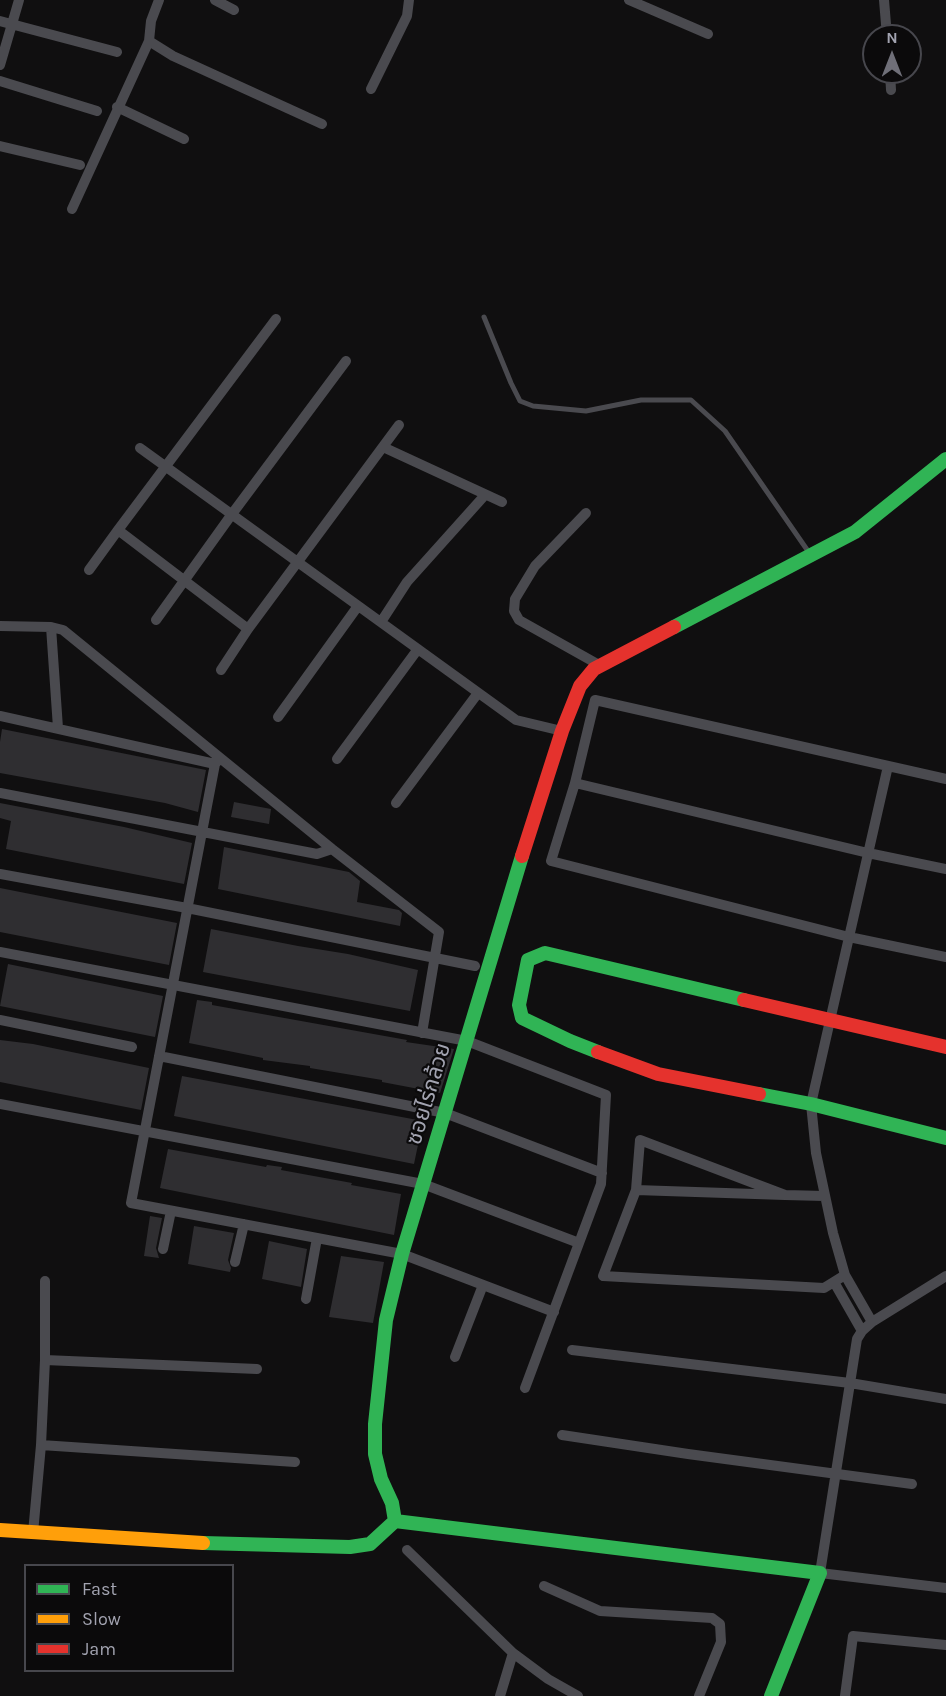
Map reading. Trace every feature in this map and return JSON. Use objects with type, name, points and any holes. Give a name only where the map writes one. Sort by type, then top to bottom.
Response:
[{"type":"street","points":[[0,66],[19,0]]},
{"type":"street","points":[[72,209],[149,41],[151,21],[159,0]]},
{"type":"street","points":[[215,0],[234,10]]},
{"type":"street","points":[[371,89],[407,16],[409,0]]},
{"type":"street","points":[[630,0],[708,34]]},
{"type":"street","points":[[884,0],[886,24]]},
{"type":"street","points":[[0,21],[117,52]]},
{"type":"street","points":[[149,41],[174,56],[322,124]]},
{"type":"street","points":[[0,81],[97,111]]},
{"type":"street","points":[[891,84],[891,90]]},
{"type":"street","points":[[117,107],[184,139]]},
{"type":"street","points":[[0,146],[80,165]]},
{"type":"street","points":[[89,570],[276,319]]},
{"type":"street","points":[[156,620],[346,361]]},
{"type":"street","points":[[221,670],[248,629],[399,425]]},
{"type":"street","points":[[383,447],[502,502]]},
{"type":"street","points":[[140,448],[516,720],[561,731]]},
{"type":"street","points":[[586,513],[535,566],[515,599],[514,611],[519,620],[601,666],[811,555],[825,550],[855,532],[946,459]]},
{"type":"street","points":[[381,622],[407,582],[485,495]]},
{"type":"street","points":[[118,530],[248,629]]},
{"type":"street","points":[[278,717],[358,606]]},
{"type":"street","points":[[0,626],[51,627],[63,630],[217,761],[439,932],[422,1033]]},
{"type":"street","points":[[51,627],[58,728]]},
{"type":"street","points":[[338,759],[418,649]]},
{"type":"street","name":"ซอยไร่กล้วย","points":[[395,1521],[392,1503],[381,1479],[375,1454],[375,1424],[386,1320],[402,1254],[561,731],[580,686],[594,669],[601,666]]},
{"type":"street","points":[[396,803],[478,693]]},
{"type":"street","points":[[946,779],[595,700],[575,783],[550,861],[849,937],[946,957]]},
{"type":"street","points":[[0,716],[217,761]]},
{"type":"street","points":[[217,761],[131,1203],[402,1254],[554,1312]]},
{"type":"street","points":[[872,1323],[845,1275],[824,1196],[816,1153],[811,1104],[888,766]]},
{"type":"street","points":[[575,783],[868,853],[946,869]]},
{"type":"street","points":[[0,793],[317,854],[332,849]]},
{"type":"street","points":[[0,874],[187,908],[475,966]]},
{"type":"street","points":[[0,952],[466,1041],[606,1095],[602,1184],[525,1388]]},
{"type":"street","points":[[946,1047],[545,952],[528,960],[519,1005],[522,1018],[570,1041],[658,1074],[811,1104],[946,1138]]},
{"type":"street","points":[[0,1020],[132,1047]]},
{"type":"street","points":[[159,1056],[445,1113],[602,1173]]},
{"type":"street","points":[[0,1104],[423,1184],[579,1243]]},
{"type":"street","points":[[785,1195],[640,1140],[636,1190],[603,1276],[824,1288],[845,1275]]},
{"type":"street","points":[[636,1190],[824,1196]]},
{"type":"street","points":[[164,1249],[171,1211]]},
{"type":"street","points":[[235,1262],[244,1224]]},
{"type":"street","points":[[306,1299],[317,1238]]},
{"type":"street","points":[[771,1696],[820,1573],[857,1339],[862,1331],[872,1323],[946,1276]]},
{"type":"street","points":[[33,1533],[41,1445],[45,1360],[45,1281]]},
{"type":"street","points":[[834,1282],[862,1331]]},
{"type":"street","points":[[455,1357],[483,1285]]},
{"type":"street","points":[[572,1350],[850,1383],[946,1400]]},
{"type":"street","points":[[45,1360],[257,1369]]},
{"type":"street","points":[[562,1435],[688,1455],[912,1484]]},
{"type":"street","points":[[41,1445],[295,1462]]},
{"type":"street","points":[[0,1530],[203,1543],[350,1547],[370,1544],[395,1521],[946,1588]]},
{"type":"street","points":[[407,1550],[513,1653],[548,1679],[578,1696]]},
{"type":"street","points":[[544,1586],[600,1611],[712,1618],[720,1624],[722,1642],[699,1696]]},
{"type":"street","points":[[845,1696],[853,1636],[946,1645]]},
{"type":"street","points":[[500,1696],[513,1653]]},
{"type":"lane","points":[[484,317],[519,401],[533,406],[586,411],[641,400],[691,400],[724,431],[811,555]]},
{"type":"building","points":[[2,729],[206,770],[198,812],[165,803],[0,773]]},
{"type":"building","points":[[234,802],[271,809],[269,824],[231,817]]},
{"type":"building","points":[[0,803],[192,843],[184,884],[6,849],[11,821],[0,818]]},
{"type":"building","points":[[224,847],[349,872],[360,881],[357,902],[399,910],[402,913],[400,926],[218,889]]},
{"type":"building","points":[[0,888],[177,923],[169,965],[0,932]]},
{"type":"building","points":[[211,929],[348,954],[418,970],[410,1011],[203,972]]},
{"type":"building","points":[[8,964],[163,996],[155,1037],[0,1006]]},
{"type":"building","points":[[197,1000],[212,1002],[212,1005],[407,1040],[406,1042],[454,1049],[440,1093],[382,1082],[382,1080],[310,1068],[310,1066],[263,1060],[263,1058],[189,1043]]},
{"type":"building","points":[[0,1040],[33,1044],[149,1068],[141,1110],[0,1082]]},
{"type":"building","points":[[182,1076],[423,1121],[414,1164],[174,1116]]},
{"type":"building","points":[[168,1149],[266,1167],[267,1165],[282,1167],[281,1170],[401,1194],[394,1235],[160,1188]]},
{"type":"building","points":[[150,1216],[162,1218],[156,1248],[159,1258],[144,1256]]},
{"type":"building","points":[[194,1226],[234,1233],[228,1260],[230,1272],[188,1264]]},
{"type":"building","points":[[269,1241],[307,1249],[301,1287],[262,1279]]},
{"type":"building","points":[[341,1256],[384,1262],[373,1323],[329,1317]]},
{"type":"traffic: fast","points":[[674,627],[855,532],[946,459]]},
{"type":"traffic: fast","points":[[395,1521],[392,1503],[381,1479],[375,1454],[375,1424],[386,1320],[402,1254],[522,856]]},
{"type":"traffic: fast","points":[[598,1052],[522,1018],[519,1005],[528,960],[545,953],[744,1000]]},
{"type":"traffic: fast","points":[[759,1094],[811,1104],[946,1138]]},
{"type":"traffic: fast","points":[[203,1543],[350,1547],[370,1544],[395,1521],[820,1573],[771,1696]]},
{"type":"traffic: slow","points":[[0,1530],[203,1543]]},
{"type":"traffic: jam","points":[[522,856],[562,731],[580,686],[594,669],[674,627]]},
{"type":"traffic: jam","points":[[744,1000],[946,1047]]},
{"type":"traffic: jam","points":[[598,1052],[658,1074],[759,1094]]}]
